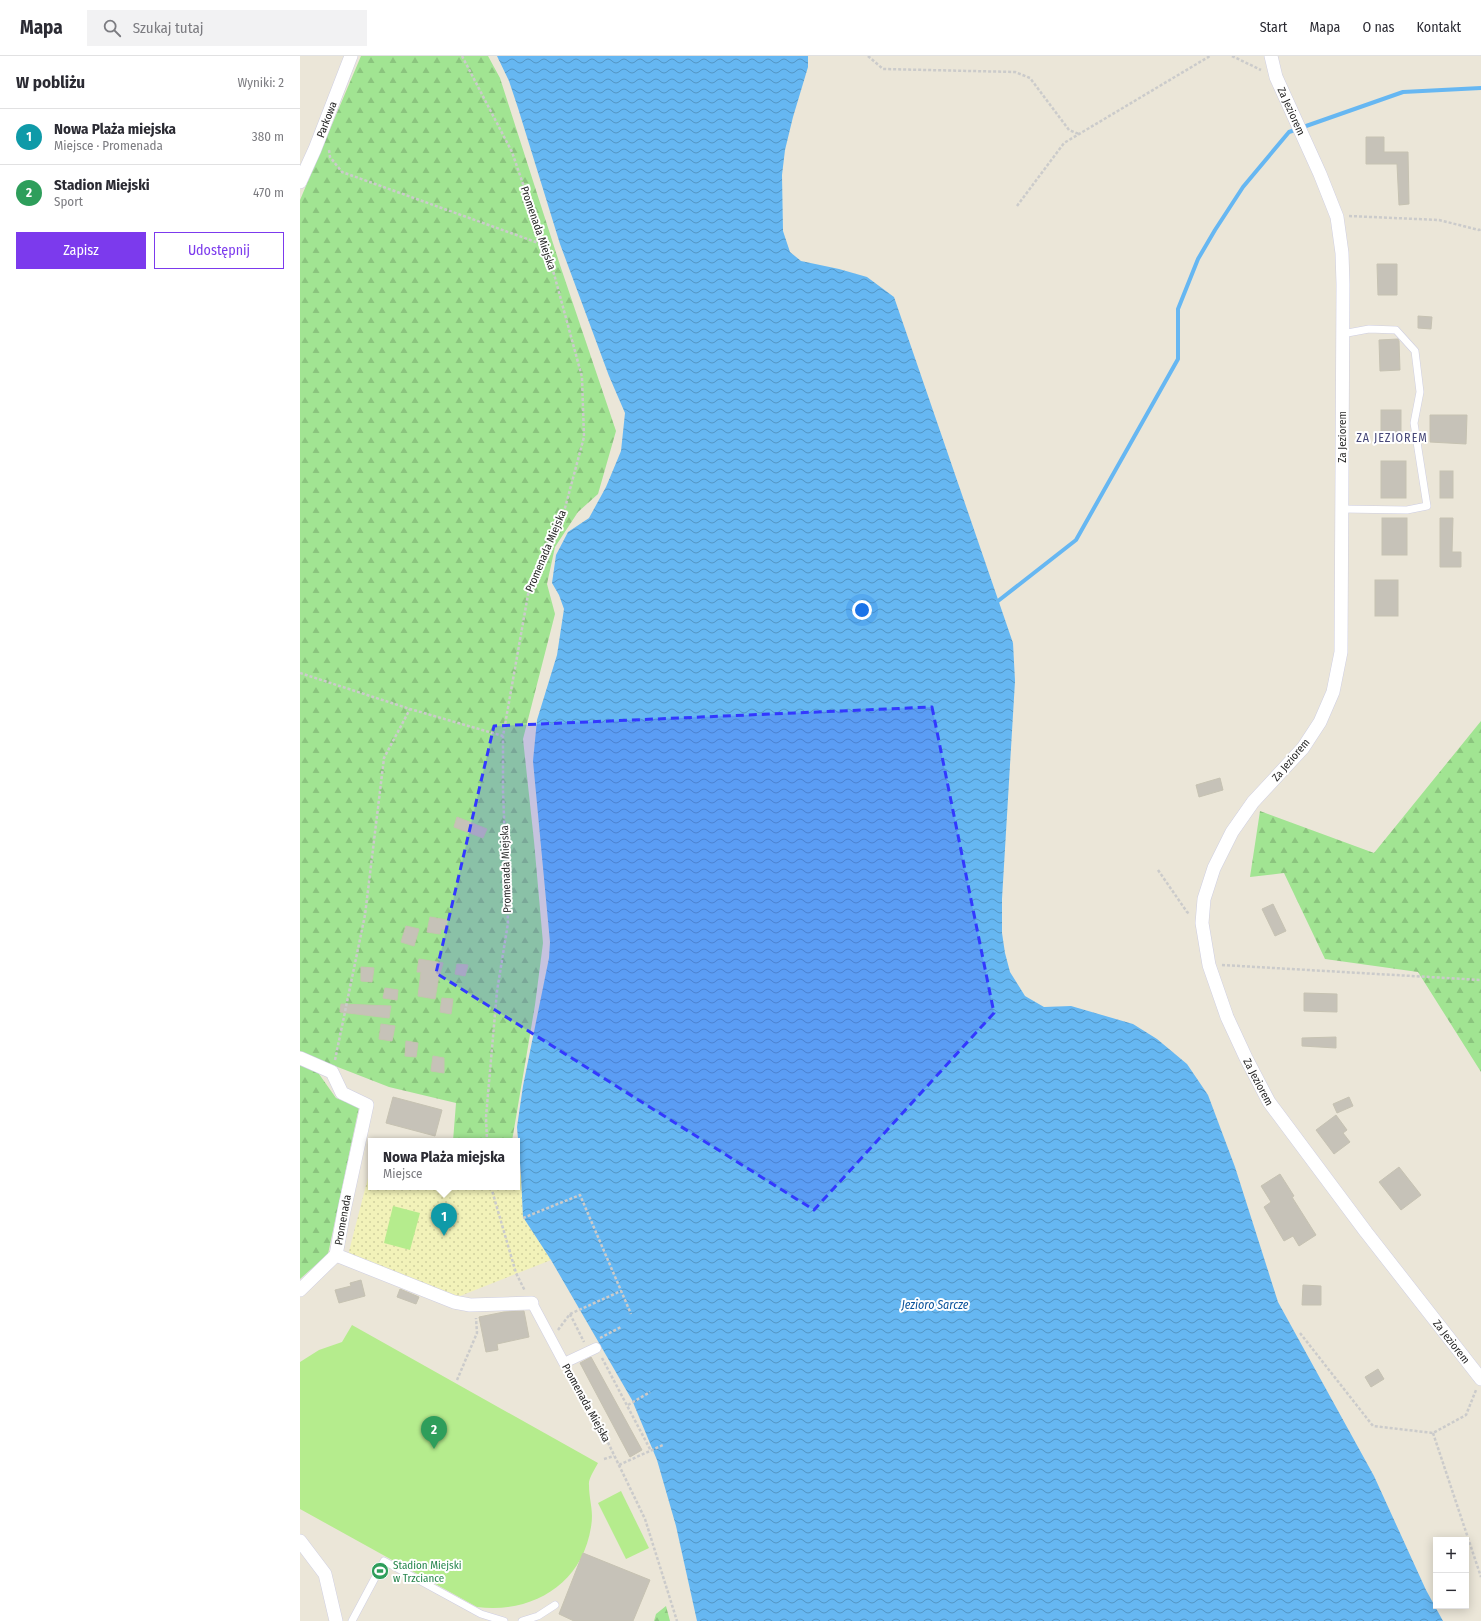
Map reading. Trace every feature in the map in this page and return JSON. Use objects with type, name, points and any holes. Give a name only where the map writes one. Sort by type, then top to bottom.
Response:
[{"type":"street","name":"Parkowa","points":[[300,182],[315,149],[352,56]]},
{"type":"street","name":"Za Jeziorem","points":[[1271,56],[1276,77],[1320,174],[1337,217],[1342,252],[1341,652],[1333,692],[1320,722],[1303,748],[1253,802],[1232,832],[1214,868],[1204,899],[1202,923],[1209,965],[1233,1031],[1269,1102],[1366,1232],[1481,1378]]},
{"type":"street","points":[[300,1058],[332,1072]]},
{"type":"street","name":"Promenada","points":[[332,1072],[342,1093],[366,1105],[336,1256],[454,1302],[475,1305],[532,1303]]},
{"type":"street","points":[[300,1290],[336,1256]]},
{"type":"street","name":"Promenada Miejska","points":[[532,1303],[564,1363]]},
{"type":"street","points":[[564,1363],[590,1348]]},
{"type":"street","points":[[300,1541],[325,1574],[336,1621]]},
{"type":"lane","points":[[1342,334],[1369,329],[1396,330],[1415,351],[1420,392],[1414,423],[1427,506],[1407,510],[1342,509]]},
{"type":"lane","points":[[352,1621],[384,1561],[481,1614],[504,1621]]},
{"type":"lane","points":[[522,1621],[538,1616],[555,1605]]},
{"type":"path","name":"Promenada Miejska","points":[[462,56],[512,152],[554,274],[582,377],[584,437],[565,508],[529,589],[503,736],[503,791],[508,923],[497,991],[486,1116],[488,1138]]},
{"type":"path","points":[[868,56],[883,69],[1015,72],[1030,78],[1069,130],[1079,134]]},
{"type":"path","points":[[1017,206],[1064,143],[1210,56]]},
{"type":"path","points":[[1232,56],[1276,77]]},
{"type":"path","points":[[328,143],[330,157],[342,172],[544,245]]},
{"type":"path","points":[[1337,217],[1358,216],[1439,220],[1479,230],[1481,229]]},
{"type":"path","points":[[300,673],[410,709],[503,736]]},
{"type":"path","points":[[332,1072],[365,915],[384,758],[410,709]]},
{"type":"path","points":[[1158,870],[1187,912],[1202,923]]},
{"type":"path","points":[[1209,965],[1481,980]]},
{"type":"path","points":[[492,1190],[516,1273],[532,1303]]},
{"type":"path","points":[[523,1218],[580,1195],[631,1314]]},
{"type":"path","points":[[558,1330],[570,1314],[621,1292]]},
{"type":"path","points":[[457,1380],[477,1333],[475,1305]]},
{"type":"path","points":[[570,1314],[590,1348],[628,1405],[651,1451]]},
{"type":"path","points":[[590,1348],[621,1327]]},
{"type":"path","points":[[1300,1332],[1373,1426],[1432,1433],[1466,1415],[1481,1378]]},
{"type":"path","name":"Promenada Miejska","points":[[564,1363],[600,1426],[645,1519],[677,1621]]},
{"type":"path","points":[[628,1405],[650,1392]]},
{"type":"path","points":[[1432,1433],[1481,1577]]},
{"type":"path","points":[[619,1465],[662,1445]]},
{"type":"path","points":[[604,1459],[614,1456]]},
{"type":"highlighted area","points":[[932,707],[994,1013],[814,1210],[436,973],[494,726]]},
{"type":"green space","points":[[361,56],[488,56],[500,78],[560,265],[616,431],[598,494],[578,512],[555,547],[547,584],[555,614],[523,739],[543,943],[535,1005],[513,1138],[453,1138],[456,1103],[389,1087],[330,1064],[319,1074],[336,1098],[359,1107],[328,1254],[300,1279],[300,200]]},
{"type":"green space","points":[[1481,721],[1481,1072],[1418,972],[1325,959],[1284,873],[1250,877],[1260,811],[1374,853]]},
{"type":"green space","points":[[393,1206],[420,1213],[410,1250],[384,1243]]},
{"type":"green space","points":[[352,1325],[598,1463],[589,1483],[592,1521],[586,1547],[577,1565],[565,1580],[551,1591],[534,1600],[516,1606],[497,1608],[477,1607],[300,1509],[300,1362],[319,1350],[342,1342]]},
{"type":"green space","points":[[621,1491],[649,1548],[626,1559],[598,1503]]},
{"type":"green space","points":[[666,1606],[670,1621],[654,1621],[656,1614]]},
{"type":"sand","points":[[521,1175],[523,1217],[551,1260],[455,1298],[348,1255],[368,1178],[368,1190],[520,1190]]},
{"type":"water","name":"Jezioro Sarcze","points":[[497,56],[808,56],[808,67],[785,150],[782,175],[783,231],[790,252],[801,261],[867,277],[894,297],[1013,643],[1015,681],[1002,899],[1002,933],[1010,972],[1025,996],[1044,1007],[1071,1006],[1133,1024],[1157,1039],[1187,1064],[1208,1095],[1235,1167],[1278,1302],[1374,1476],[1433,1603],[1433,1609],[1436,1609],[1443,1621],[697,1621],[676,1526],[657,1460],[632,1400],[551,1260],[523,1217],[520,1138],[518,1138],[517,1127],[523,1086],[549,958],[550,942],[533,761],[537,720],[557,655],[564,609],[559,595],[552,583],[556,555],[568,532],[589,518],[606,487],[621,451],[625,413],[609,376],[560,244],[509,81]]},
{"type":"building","points":[[1366,137],[1384,137],[1384,152],[1408,152],[1409,204],[1399,205],[1397,164],[1366,164]]},
{"type":"building","points":[[1377,264],[1397,264],[1397,295],[1378,295]]},
{"type":"building","points":[[1418,316],[1432,317],[1431,329],[1418,328]]},
{"type":"building","points":[[1398,339],[1400,370],[1380,371],[1379,340]]},
{"type":"building","points":[[1381,410],[1401,410],[1401,441],[1381,441]]},
{"type":"building","points":[[1430,415],[1467,415],[1466,444],[1430,442]]},
{"type":"building","points":[[1381,461],[1406,461],[1406,498],[1381,498]]},
{"type":"building","points":[[1440,471],[1453,471],[1453,498],[1440,498]]},
{"type":"building","points":[[1382,518],[1407,518],[1407,555],[1382,555]]},
{"type":"building","points":[[1440,518],[1453,518],[1452,552],[1461,552],[1461,567],[1440,567]]},
{"type":"building","points":[[1375,580],[1398,580],[1398,616],[1375,616]]},
{"type":"building","points":[[1220,778],[1223,790],[1199,797],[1196,785]]},
{"type":"building","points":[[457,817],[487,829],[483,838],[454,827]]},
{"type":"building","points":[[1273,904],[1286,931],[1275,936],[1262,909]]},
{"type":"building","points":[[430,917],[447,920],[446,930],[441,929],[440,934],[427,932]]},
{"type":"building","points":[[406,926],[419,929],[414,946],[401,942]]},
{"type":"building","points":[[419,959],[443,963],[435,999],[418,996],[421,972],[417,972]]},
{"type":"building","points":[[457,964],[468,965],[465,976],[455,974]]},
{"type":"building","points":[[361,967],[374,968],[372,982],[361,981]]},
{"type":"building","points":[[385,988],[398,990],[397,1000],[383,998]]},
{"type":"building","points":[[1304,993],[1337,994],[1337,1012],[1304,1011]]},
{"type":"building","points":[[442,998],[453,999],[451,1014],[440,1012]]},
{"type":"building","points":[[341,1004],[391,1006],[389,1018],[340,1012]]},
{"type":"building","points":[[381,1024],[395,1026],[392,1041],[379,1039]]},
{"type":"building","points":[[1336,1037],[1336,1048],[1302,1046],[1302,1038]]},
{"type":"building","points":[[406,1041],[418,1043],[416,1057],[405,1056]]},
{"type":"building","points":[[433,1056],[444,1058],[444,1073],[431,1071]]},
{"type":"building","points":[[393,1097],[442,1110],[435,1136],[386,1123]]},
{"type":"building","points":[[1349,1097],[1353,1106],[1337,1113],[1333,1104]]},
{"type":"building","points":[[1336,1115],[1347,1130],[1343,1133],[1350,1142],[1334,1154],[1316,1130]]},
{"type":"building","points":[[1399,1167],[1421,1195],[1401,1210],[1379,1182]]},
{"type":"building","points":[[1280,1174],[1294,1196],[1292,1197],[1316,1235],[1299,1246],[1293,1236],[1284,1241],[1264,1207],[1271,1202],[1261,1186]]},
{"type":"building","points":[[361,1280],[365,1296],[339,1303],[335,1290],[351,1286],[350,1283]]},
{"type":"building","points":[[1303,1285],[1321,1286],[1321,1305],[1302,1305]]},
{"type":"building","points":[[400,1289],[419,1297],[416,1304],[397,1297]]},
{"type":"building","points":[[524,1311],[529,1337],[497,1344],[498,1350],[486,1352],[479,1317],[504,1312]]},
{"type":"building","points":[[591,1357],[642,1450],[630,1457],[580,1363]]},
{"type":"building","points":[[1378,1369],[1384,1379],[1371,1387],[1365,1377]]},
{"type":"building","points":[[583,1553],[650,1580],[633,1621],[574,1621],[559,1614]]},
{"type":"waterway","points":[[998,601],[1076,540],[1178,359],[1178,309],[1198,259],[1243,187],[1289,132],[1403,92],[1481,88]]},
{"type":"place","name":"Nowa Plaża miejska","points":[[444,1236]]},
{"type":"place","name":"Stadion Miejski","points":[[434,1449]]},
{"type":"place","name":"Stadion Miejski w Trzciance","points":[[380,1571]]},
{"type":"district","name":"ZA JEZIOREM","points":[[1392,438]]}]
